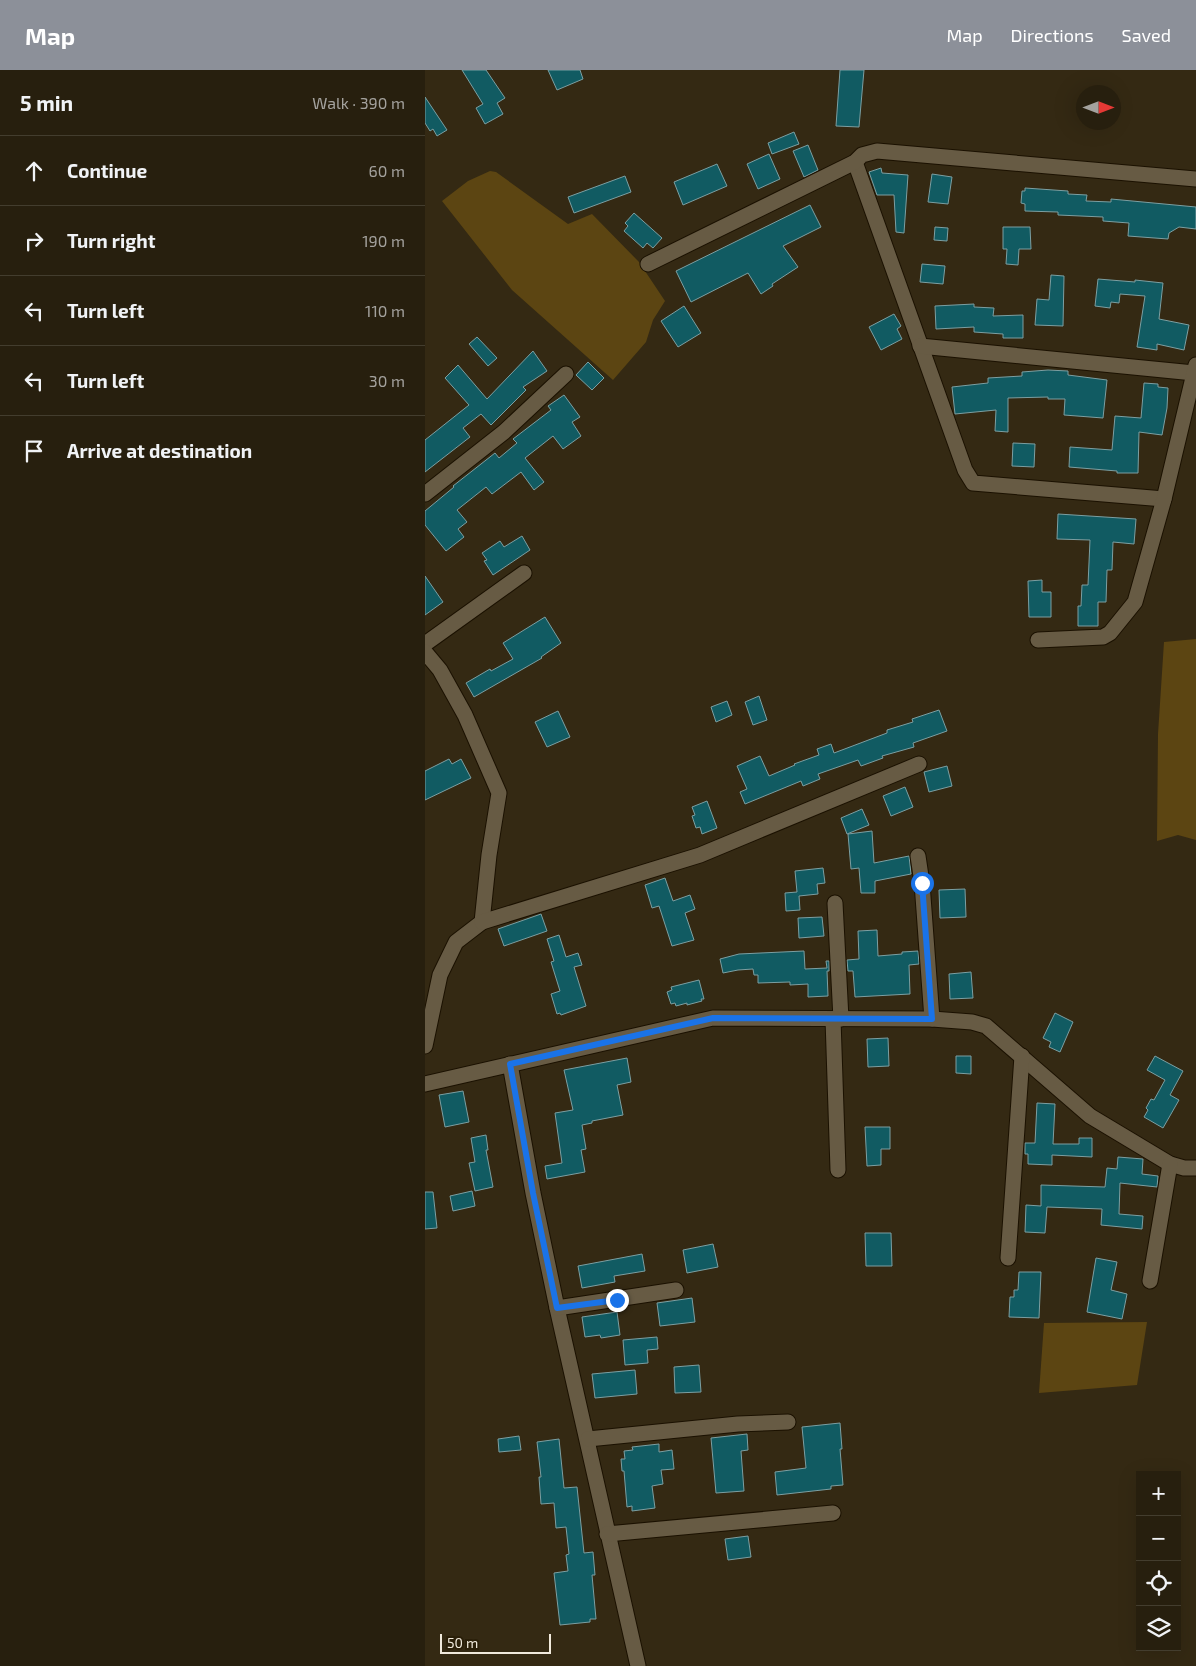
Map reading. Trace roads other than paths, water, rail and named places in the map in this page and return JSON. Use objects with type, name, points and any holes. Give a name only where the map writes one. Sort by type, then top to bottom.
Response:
[{"type":"street","points":[[648,264],[855,162],[862,155],[877,151],[1196,179]]},
{"type":"street","points":[[855,162],[965,470],[973,483],[1164,499]]},
{"type":"street","points":[[920,346],[1195,369],[1164,499],[1135,602],[1110,633],[1103,637],[1038,640]]},
{"type":"street","points":[[425,494],[504,432],[566,374]]},
{"type":"street","points":[[425,644],[524,573]]},
{"type":"street","points":[[425,652],[439,670],[465,715],[499,793],[481,922]]},
{"type":"street","points":[[425,1046],[440,975],[456,942],[481,922],[700,854],[919,764]]},
{"type":"street","points":[[918,856],[923,893],[932,1019]]},
{"type":"street","points":[[835,903],[838,1170]]},
{"type":"street","points":[[425,1084],[713,1018],[932,1019],[972,1022],[985,1026],[1090,1116],[1170,1164],[1184,1168],[1196,1168]]},
{"type":"street","points":[[1008,1258],[1022,1056]]},
{"type":"street","points":[[510,1064],[533,1193],[557,1308],[638,1666]]},
{"type":"street","points":[[1150,1281],[1170,1164]]},
{"type":"street","points":[[557,1308],[676,1290]]},
{"type":"street","points":[[588,1439],[729,1425],[788,1422]]},
{"type":"street","points":[[607,1534],[833,1513]]}]
